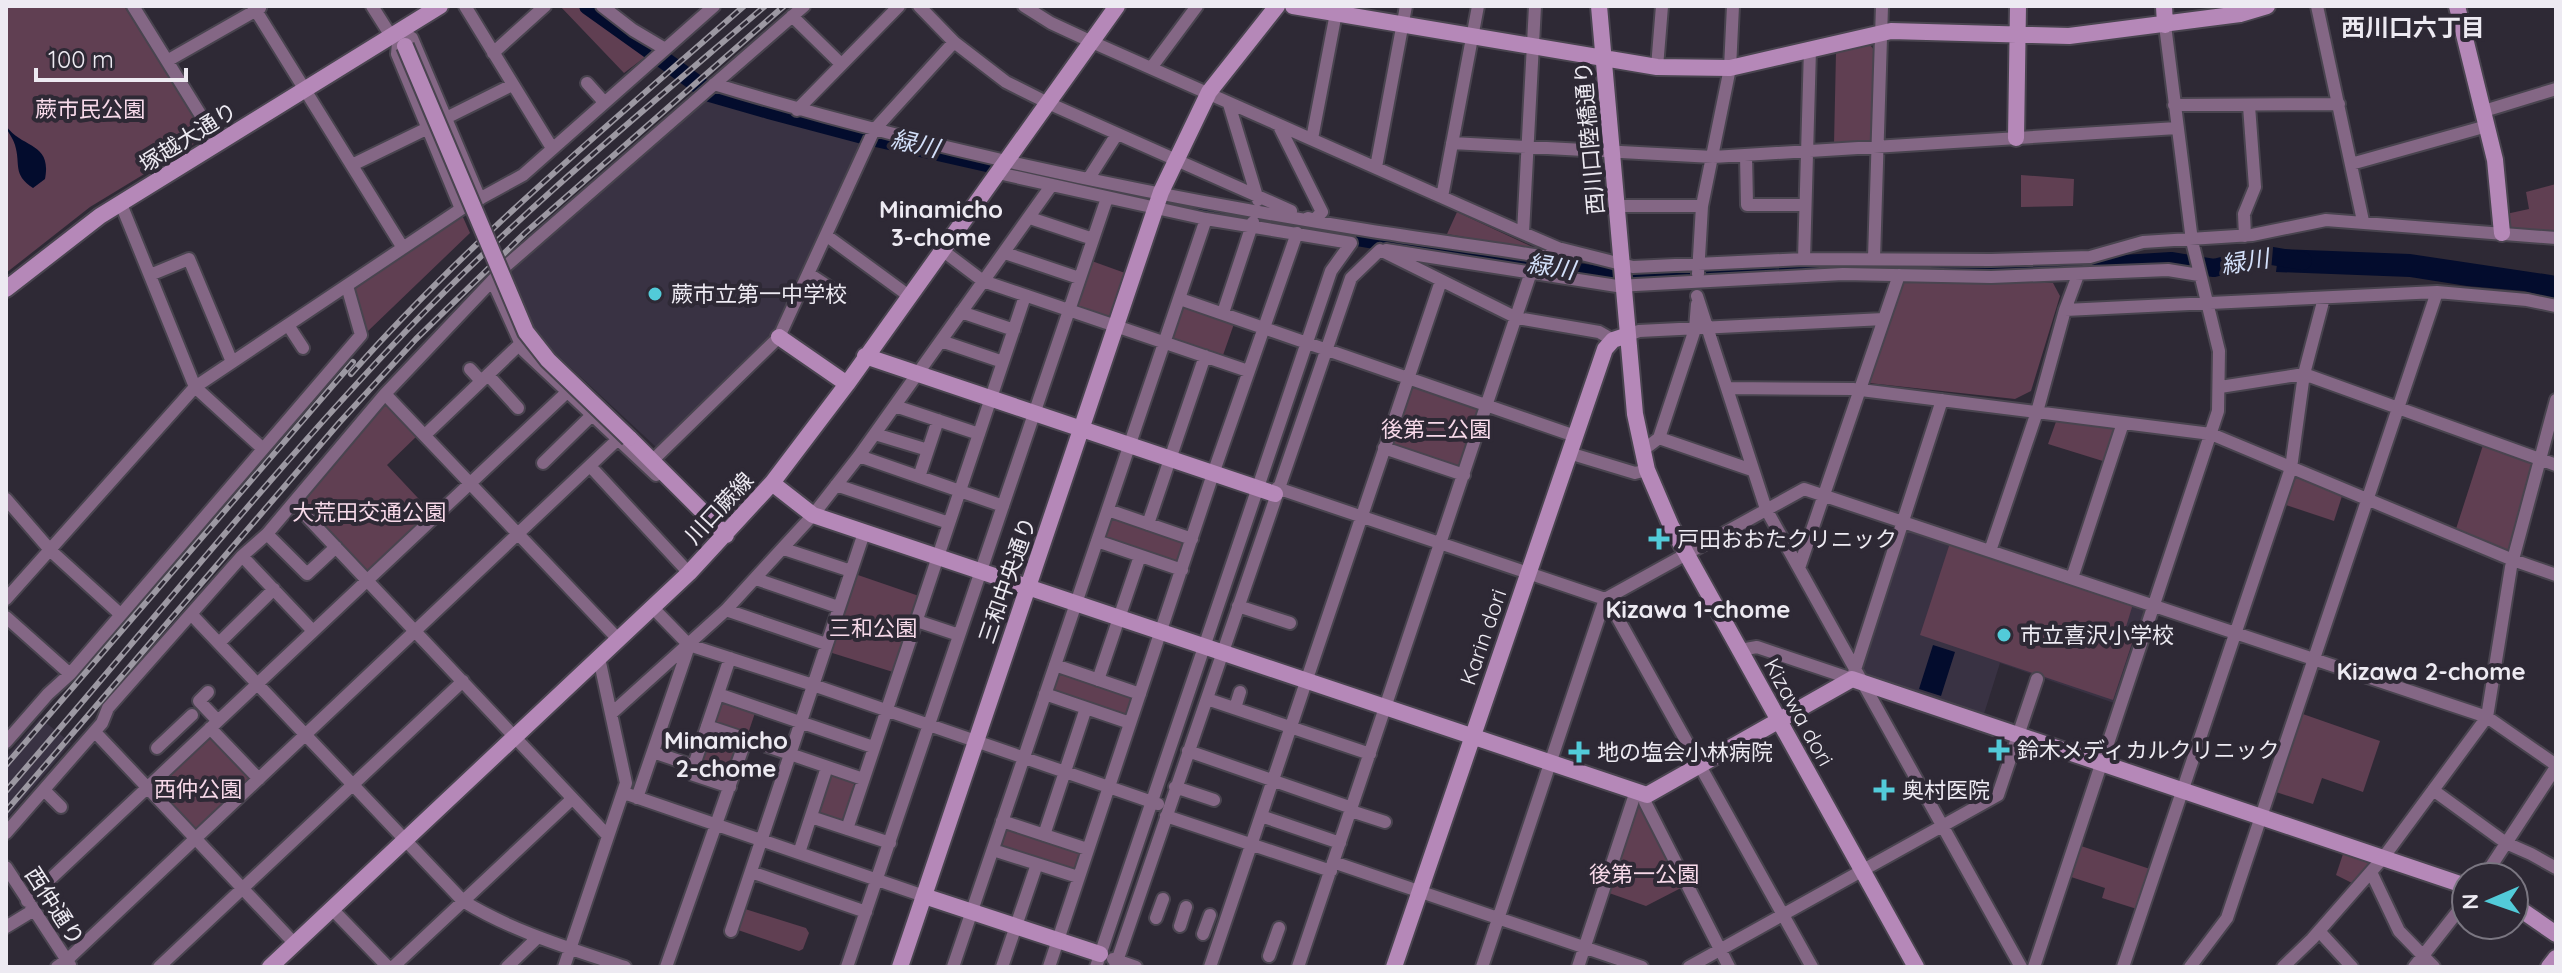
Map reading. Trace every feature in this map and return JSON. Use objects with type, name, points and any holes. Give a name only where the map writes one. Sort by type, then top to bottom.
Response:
[{"type":"street","points":[[133,6],[218,143]]},
{"type":"street","points":[[372,6],[398,38],[526,332],[548,360],[659,478],[668,479]]},
{"type":"street","name":"塚越大通り","points":[[6,289],[68,240],[121,204],[305,90],[398,38],[440,6]]},
{"type":"street","points":[[465,6],[552,148]]},
{"type":"street","points":[[493,53],[545,6]]},
{"type":"street","points":[[602,6],[665,49]]},
{"type":"street","points":[[6,599],[195,387],[461,209],[523,175],[665,49],[699,11],[714,6]]},
{"type":"street","points":[[6,833],[95,732],[108,708],[242,556],[267,534],[385,394],[507,265],[804,6]]},
{"type":"street","points":[[797,110],[899,6]]},
{"type":"street","points":[[919,6],[954,42],[1006,82],[1177,160],[1257,205]]},
{"type":"street","points":[[1024,6],[1092,42],[1523,233],[1558,248],[1623,266],[1698,266],[1804,259],[2005,260],[2090,257],[2143,242],[2245,236],[2326,220],[2556,238]]},
{"type":"street","name":"川口蕨線","points":[[270,967],[689,573],[772,483],[847,384],[1117,6]]},
{"type":"street","points":[[1151,68],[1197,6]]},
{"type":"street","name":"三和中央通り","points":[[900,967],[1159,200],[1209,92],[1277,6]]},
{"type":"street","points":[[1293,6],[1657,67],[1730,68],[1891,31],[2069,36],[2240,14],[2267,6]]},
{"type":"street","points":[[1376,167],[1406,6]]},
{"type":"street","points":[[1442,197],[1478,6]]},
{"type":"street","points":[[1523,233],[1535,6]]},
{"type":"street","name":"西川口陸橋通り","points":[[1599,6],[1624,286]]},
{"type":"street","points":[[1657,67],[1662,6]]},
{"type":"street","points":[[1733,6],[1730,68],[1702,206],[1697,287],[1701,329],[1727,388],[1766,509],[1856,677],[2021,967]]},
{"type":"street","points":[[1874,258],[1882,6]]},
{"type":"street","points":[[2016,138],[2018,6]]},
{"type":"street","points":[[2034,967],[2218,411],[2219,351],[2192,241],[2164,6]]},
{"type":"street","points":[[2317,6],[2363,221]]},
{"type":"street","points":[[2457,6],[2495,160],[2502,233]]},
{"type":"street","points":[[167,61],[257,7],[403,248]]},
{"type":"street","points":[[1312,139],[1336,13]]},
{"type":"street","points":[[792,16],[841,64]]},
{"type":"street","points":[[398,38],[412,38],[480,199]]},
{"type":"street","points":[[398,38],[397,54],[461,209]]},
{"type":"street","points":[[652,461],[779,337],[874,130],[954,42]]},
{"type":"street","points":[[1804,259],[1810,49]]},
{"type":"street","points":[[587,83],[604,102]]},
{"type":"street","points":[[714,84],[1003,166],[1051,186],[1107,198],[1257,205],[1314,220],[1548,257],[1558,248]]},
{"type":"street","points":[[446,118],[512,85]]},
{"type":"street","points":[[2351,164],[2486,118],[2556,89]]},
{"type":"street","points":[[1223,313],[1257,205],[1229,104]]},
{"type":"street","points":[[2174,105],[2339,104]]},
{"type":"street","points":[[2245,236],[2244,214],[2255,187],[2249,106]]},
{"type":"street","points":[[1279,126],[1322,212],[1314,220]]},
{"type":"street","points":[[352,165],[428,128]]},
{"type":"street","points":[[1452,143],[1713,157],[2177,128]]},
{"type":"street","points":[[1089,178],[1117,134]]},
{"type":"street","points":[[1746,155],[1747,205],[1805,205]]},
{"type":"street","points":[[1233,167],[1247,163]]},
{"type":"street","points":[[1003,166],[1021,165],[1089,178],[1206,219],[1351,243],[1331,271],[1098,960]]},
{"type":"street","points":[[612,713],[726,610],[813,515],[875,434],[1051,186]]},
{"type":"street","points":[[847,967],[1107,198]]},
{"type":"street","points":[[121,204],[195,387],[262,448]]},
{"type":"street","points":[[1617,206],[1702,206]]},
{"type":"street","points":[[1030,218],[1093,239]]},
{"type":"street","points":[[953,967],[1206,219]]},
{"type":"street","points":[[1049,967],[1213,474],[1297,233]]},
{"type":"street","points":[[827,236],[909,296]]},
{"type":"street","points":[[1116,964],[1351,278],[1380,250],[1390,249],[1624,286],[1697,287],[1782,276],[1991,277],[2168,270],[2199,274]]},
{"type":"street","points":[[942,250],[983,281],[1248,371]]},
{"type":"street","points":[[1380,250],[1517,318],[1621,338],[1639,331],[1884,319]]},
{"type":"street","points":[[1005,253],[1079,278]]},
{"type":"street","points":[[150,275],[189,259],[232,362]]},
{"type":"street","points":[[1298,967],[1531,272]]},
{"type":"street","points":[[809,274],[835,291]]},
{"type":"street","points":[[1799,568],[1899,275]]},
{"type":"street","points":[[1990,551],[2037,412],[2065,310],[2078,275]]},
{"type":"street","points":[[1210,967],[1441,281]]},
{"type":"street","points":[[493,282],[519,345],[591,416],[652,461],[726,535]]},
{"type":"street","points":[[6,742],[70,674],[119,613],[361,335],[347,286]]},
{"type":"street","name":"Kizawa dori","points":[[1624,286],[1621,338],[1642,451],[1664,513],[1916,967]]},
{"type":"street","points":[[2065,310],[2437,292],[2527,300],[2556,306]]},
{"type":"street","points":[[2190,967],[2227,918],[2437,292]]},
{"type":"street","points":[[847,829],[1025,296]]},
{"type":"street","points":[[2123,967],[2291,468],[2304,374],[2324,298]]},
{"type":"street","points":[[1180,299],[1575,436]]},
{"type":"street","points":[[961,312],[1014,330]]},
{"type":"street","points":[[288,325],[303,348]]},
{"type":"street","points":[[1642,451],[1659,438],[1701,329]]},
{"type":"street","points":[[779,337],[847,384]]},
{"type":"street","name":"Karin dori","points":[[1394,967],[1605,349],[1621,338]]},
{"type":"street","points":[[941,341],[1003,362]]},
{"type":"street","points":[[425,435],[519,345]]},
{"type":"street","points":[[865,356],[1213,474],[1361,517],[1605,599],[1812,967]]},
{"type":"street","points":[[1148,524],[1205,356]]},
{"type":"street","points":[[470,369],[485,378],[518,408]]},
{"type":"street","points":[[2220,387],[2304,374],[2556,465]]},
{"type":"street","points":[[1727,388],[1859,390],[2211,434],[2556,575]]},
{"type":"street","points":[[6,927],[31,906],[214,724],[566,393]]},
{"type":"street","points":[[385,394],[618,639]]},
{"type":"street","points":[[1578,967],[1642,793],[1856,677],[1942,400]]},
{"type":"street","points":[[2283,967],[2383,858],[2487,717],[2513,560],[2556,400]]},
{"type":"street","points":[[895,406],[979,434]]},
{"type":"street","points":[[543,463],[591,416]]},
{"type":"street","points":[[919,477],[938,420]]},
{"type":"street","points":[[2072,578],[2123,423]]},
{"type":"street","points":[[875,434],[928,450]]},
{"type":"street","points":[[1659,438],[1752,470]]},
{"type":"street","points":[[65,965],[590,466],[623,439]]},
{"type":"street","points":[[1384,448],[1464,475]]},
{"type":"street","points":[[1569,453],[1635,473],[1647,470]]},
{"type":"street","points":[[859,456],[1003,506]]},
{"type":"street","points":[[590,466],[689,573]]},
{"type":"street","points":[[772,483],[813,515],[1642,793]]},
{"type":"street","points":[[836,485],[949,523]]},
{"type":"street","points":[[1482,967],[1605,599],[1804,489],[2487,717],[2556,766],[2494,861]]},
{"type":"street","points":[[6,499],[51,551],[119,613]]},
{"type":"street","points":[[294,503],[608,836]]},
{"type":"street","points":[[1108,510],[1192,539]]},
{"type":"street","points":[[731,931],[864,533]]},
{"type":"street","points":[[267,534],[307,574],[336,547]]},
{"type":"street","points":[[1097,541],[1182,570]]},
{"type":"street","points":[[784,549],[851,571]]},
{"type":"street","points":[[242,556],[313,631]]},
{"type":"street","points":[[1098,680],[1140,556]]},
{"type":"street","points":[[756,579],[838,607]]},
{"type":"street","points":[[219,643],[274,589]]},
{"type":"street","points":[[1238,606],[1290,623]]},
{"type":"street","points":[[652,607],[689,645],[1152,801],[1167,812],[1251,844],[1420,892],[1642,967]]},
{"type":"street","points":[[726,610],[826,644]]},
{"type":"street","points":[[191,614],[463,901],[495,920],[537,938],[625,967]]},
{"type":"street","points":[[6,617],[70,674]]},
{"type":"street","points":[[917,621],[959,635]]},
{"type":"street","points":[[637,798],[689,645]]},
{"type":"street","points":[[1740,650],[1757,647],[1856,677],[2450,881]]},
{"type":"street","points":[[564,967],[626,783],[599,658]]},
{"type":"street","points":[[730,658],[691,774],[730,787]]},
{"type":"street","points":[[1055,665],[1140,694]]},
{"type":"street","points":[[1689,967],[1998,795],[2037,679]]},
{"type":"street","points":[[159,967],[463,681]]},
{"type":"street","points":[[208,692],[199,701],[259,779]]},
{"type":"street","points":[[1235,708],[1240,692]]},
{"type":"street","points":[[718,694],[873,747]]},
{"type":"street","points":[[1045,694],[1130,723]]},
{"type":"street","points":[[1207,699],[1370,754]]},
{"type":"street","points":[[1262,717],[1267,702]]},
{"type":"street","points":[[1044,835],[1086,708]]},
{"type":"street","points":[[157,748],[192,715]]},
{"type":"street","points":[[6,719],[17,729]]},
{"type":"street","points":[[707,726],[863,779]]},
{"type":"street","points":[[95,732],[295,944]]},
{"type":"street","points":[[169,736],[185,753]]},
{"type":"street","points":[[666,967],[746,739]]},
{"type":"street","points":[[1188,751],[1385,822]]},
{"type":"street","points":[[653,752],[694,766]]},
{"type":"street","points":[[799,853],[827,767]]},
{"type":"street","points":[[1175,787],[1214,800]]},
{"type":"street","points":[[44,790],[61,807]]},
{"type":"street","points":[[2433,790],[2506,843],[2556,868]]},
{"type":"street","points":[[624,793],[1058,940],[1098,960],[1136,967]]},
{"type":"street","points":[[1642,793],[1729,967]]},
{"type":"street","points":[[332,909],[390,967],[572,799]]},
{"type":"street","points":[[1261,816],[1340,843]]},
{"type":"street","points":[[811,817],[890,843]]},
{"type":"street","points":[[1002,821],[1087,849]]},
{"type":"street","points":[[993,850],[1078,877]]},
{"type":"street","points":[[1002,967],[1037,864]]},
{"type":"street","name":"西仲通り","points":[[6,867],[65,965]]},
{"type":"street","points":[[751,872],[866,912]]},
{"type":"street","points":[[2371,872],[2399,931],[2434,967]]},
{"type":"street","points":[[1156,918],[1163,899]]},
{"type":"street","points":[[1180,926],[1186,907]]},
{"type":"street","points":[[1203,934],[1210,915]]},
{"type":"street","points":[[2530,916],[2556,934]]},
{"type":"street","points":[[2414,967],[2450,921]]},
{"type":"street","points":[[1269,956],[1279,928]]},
{"type":"street","points":[[2319,931],[2352,967]]},
{"type":"street","points":[[507,967],[537,938]]},
{"type":"street","points":[[2549,967],[2556,958]]},
{"type":"shaded area","name":"蕨市立第一中学校","points":[[704,98],[865,140],[778,327],[656,447],[541,340],[527,317],[507,270]]},
{"type":"shaded area","name":"市立喜沢小学校","points":[[1907,527],[2146,608],[2114,703],[2000,663],[1983,717],[1862,679],[1859,672]]},
{"type":"shaded area","points":[[40,718],[71,743],[6,819],[6,757]]},
{"type":"green space","name":"蕨市民公園","points":[[6,6],[124,6],[196,120],[197,142],[90,207],[6,273]]},
{"type":"green space","points":[[560,6],[588,6],[653,51],[624,73]]},
{"type":"green space","points":[[1870,45],[1875,51],[1872,139],[1868,143],[1834,144],[1836,52]]},
{"type":"green space","points":[[2021,175],[2074,179],[2073,206],[2021,207]]},
{"type":"green space","points":[[2556,184],[2556,233],[2508,230],[2506,214],[2529,209],[2526,192]]},
{"type":"green space","points":[[1457,212],[1539,250],[1447,234]]},
{"type":"green space","points":[[462,215],[470,233],[367,332],[355,289]]},
{"type":"green space","points":[[1089,260],[1125,273],[1109,319],[1075,309]]},
{"type":"green space","points":[[1902,281],[2053,283],[2060,296],[2031,391],[2015,399],[1869,383]]},
{"type":"green space","points":[[1183,303],[1235,321],[1222,358],[1170,340]]},
{"type":"green space","name":"後第二公園","points":[[1413,386],[1480,408],[1462,470],[1390,446]]},
{"type":"green space","name":"大荒田交通公園","points":[[385,398],[419,434],[387,465],[433,514],[367,576],[299,503]]},
{"type":"green space","points":[[2057,419],[2115,426],[2117,429],[2106,462],[2048,444]]},
{"type":"green space","points":[[2484,442],[2535,462],[2509,553],[2455,532]]},
{"type":"green space","points":[[2293,474],[2343,493],[2334,521],[2283,504]]},
{"type":"green space","points":[[1116,516],[1183,540],[1186,544],[1180,563],[1108,541],[1106,537],[1112,518]]},
{"type":"green space","points":[[1950,543],[2133,604],[2125,630],[2135,634],[2113,700],[1920,635]]},
{"type":"green space","name":"三和公園","points":[[855,574],[919,596],[893,672],[829,652]]},
{"type":"green space","points":[[1059,672],[1133,697],[1127,715],[1054,692]]},
{"type":"green space","points":[[718,694],[757,707],[730,787],[691,774]]},
{"type":"green space","points":[[2300,713],[2380,741],[2363,792],[2322,778],[2313,804],[2273,791]]},
{"type":"green space","name":"西仲公園","points":[[210,733],[252,779],[196,834],[154,788]]},
{"type":"green space","points":[[828,772],[855,782],[843,821],[816,815]]},
{"type":"green space","name":"後第一公園","points":[[1637,806],[1641,806],[1682,885],[1646,906],[1609,893]]},
{"type":"green space","points":[[1008,827],[1081,853],[1075,871],[1004,849],[1002,846]]},
{"type":"green space","points":[[2078,845],[2153,870],[2140,910],[2102,898],[2105,888],[2068,876]]},
{"type":"green space","points":[[2344,851],[2373,861],[2356,885],[2336,875]]},
{"type":"green space","points":[[742,908],[806,928],[809,933],[803,949],[799,951],[738,930],[736,927]]},
{"type":"water","points":[[6,126],[44,158],[45,179],[33,188],[20,174],[15,145]]},
{"type":"water","points":[[2279,249],[2410,254],[2551,275],[2556,276],[2556,299],[2524,291],[2410,277],[2276,272]]},
{"type":"water","points":[[1933,645],[1955,652],[1941,696],[1919,689]]},
{"type":"waterway","name":"緑川","points":[[588,6],[710,93],[863,135],[1172,205],[1610,277],[1638,279],[1816,267],[2058,268],[2171,261],[2214,268],[2266,255],[2303,261]]},
{"type":"railway","points":[[351,374],[492,230],[744,6]]},
{"type":"railway","points":[[6,791],[253,501],[407,330],[537,204],[765,6]]},
{"type":"railway","points":[[6,811],[339,423],[416,339],[525,233],[784,6]]},
{"type":"railway","points":[[6,765],[353,362]]},
{"type":"place","name":"蕨市立第一中学校","points":[[655,294]]},
{"type":"place","name":"戸田おおたクリニック","points":[[1659,539]]},
{"type":"place","name":"市立喜沢小学校","points":[[2004,635]]},
{"type":"place","name":"鈴木メディカルクリニック","points":[[1999,750]]},
{"type":"place","name":"地の塩会小林病院","points":[[1579,752]]},
{"type":"place","name":"奥村医院","points":[[1884,790]]},
{"type":"district","name":"西川口六丁目","points":[[2413,28]]},
{"type":"district","name":"Minamicho 3-chome","points":[[941,224]]},
{"type":"district","name":"Kizawa 1-chome","points":[[1698,610]]},
{"type":"district","name":"Kizawa 2-chome","points":[[2431,672]]},
{"type":"district","name":"Minamicho 2-chome","points":[[726,755]]}]
